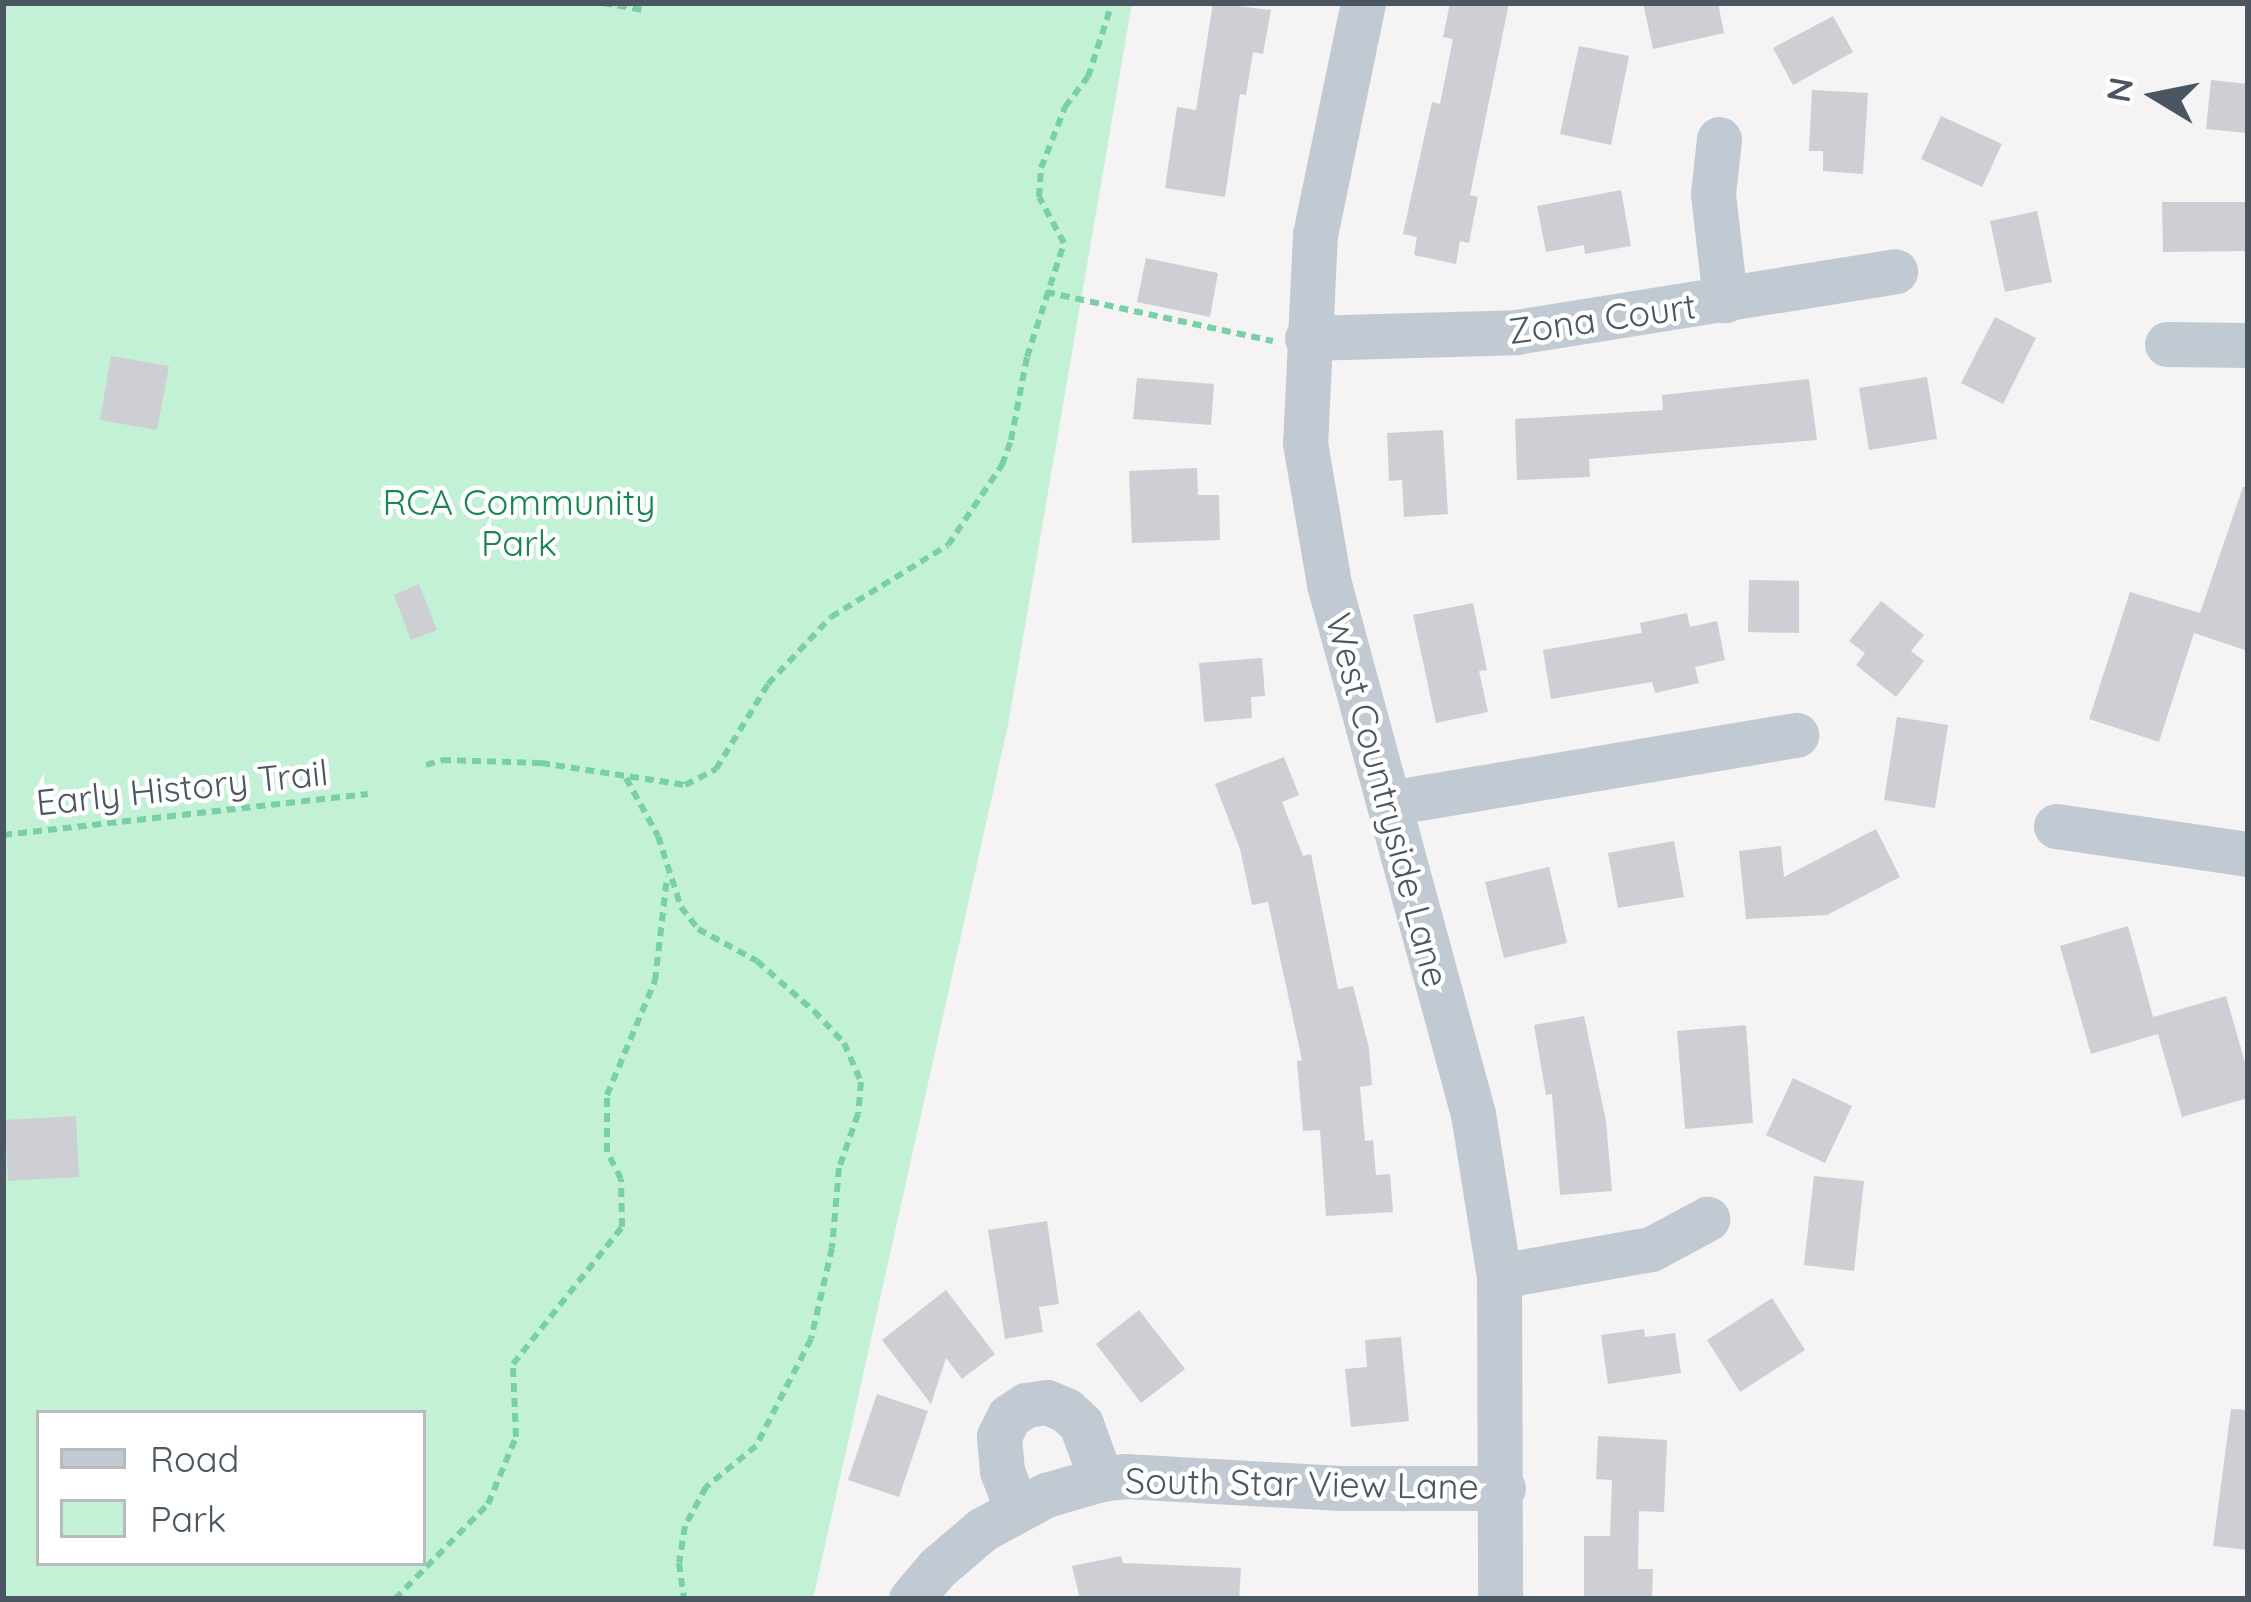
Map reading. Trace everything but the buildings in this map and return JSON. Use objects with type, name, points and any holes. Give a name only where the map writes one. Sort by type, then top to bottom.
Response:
[{"type":"street","name":"West Countryside Lane","points":[[1364,3],[1316,234],[1306,338],[1305,443],[1325,560],[1473,1114],[1498,1276],[1503,1489],[1500,1599]]},
{"type":"street","points":[[1719,139],[1713,194],[1725,300]]},
{"type":"street","name":"Zona Court","points":[[1306,338],[1516,332],[1895,271]]},
{"type":"street","points":[[2167,344],[2248,345]]},
{"type":"street","points":[[1389,803],[1796,735]]},
{"type":"street","points":[[2056,826],[2248,854]]},
{"type":"street","points":[[1498,1276],[1652,1249],[1707,1219]]},
{"type":"street","name":"South Star View Lane","points":[[1017,1510],[1001,1471],[999,1436],[1009,1416],[1026,1405],[1047,1402],[1066,1410],[1081,1424],[1101,1479]]},
{"type":"street","name":"South Star View Lane","points":[[911,1599],[958,1550],[1017,1510],[1101,1479],[1503,1489]]},
{"type":"path","points":[[603,3],[643,10]]},
{"type":"path","points":[[426,765],[442,760],[541,764],[670,787],[716,769],[768,684],[831,617],[948,545],[1002,465],[1045,292],[1064,243],[1039,197],[1041,168],[1065,107],[1088,77],[1112,3]]},
{"type":"path","points":[[1045,292],[1268,341],[1306,338]]},
{"type":"path","points":[[626,778],[658,836],[667,876],[698,929],[757,961],[844,1042],[861,1082],[858,1114],[838,1168],[832,1248],[811,1339],[756,1446],[706,1487],[685,1526],[679,1563],[684,1599]]},
{"type":"path","name":"Early History Trail","points":[[3,835],[368,794]]},
{"type":"path","points":[[394,1599],[488,1504],[516,1437],[513,1364],[572,1296],[622,1227],[620,1179],[607,1152],[608,1095],[656,981],[667,876]]},
{"type":"green space","name":"RCA Community Park","points":[[3,3],[1132,3],[1008,725],[813,1599],[3,1599]]}]
